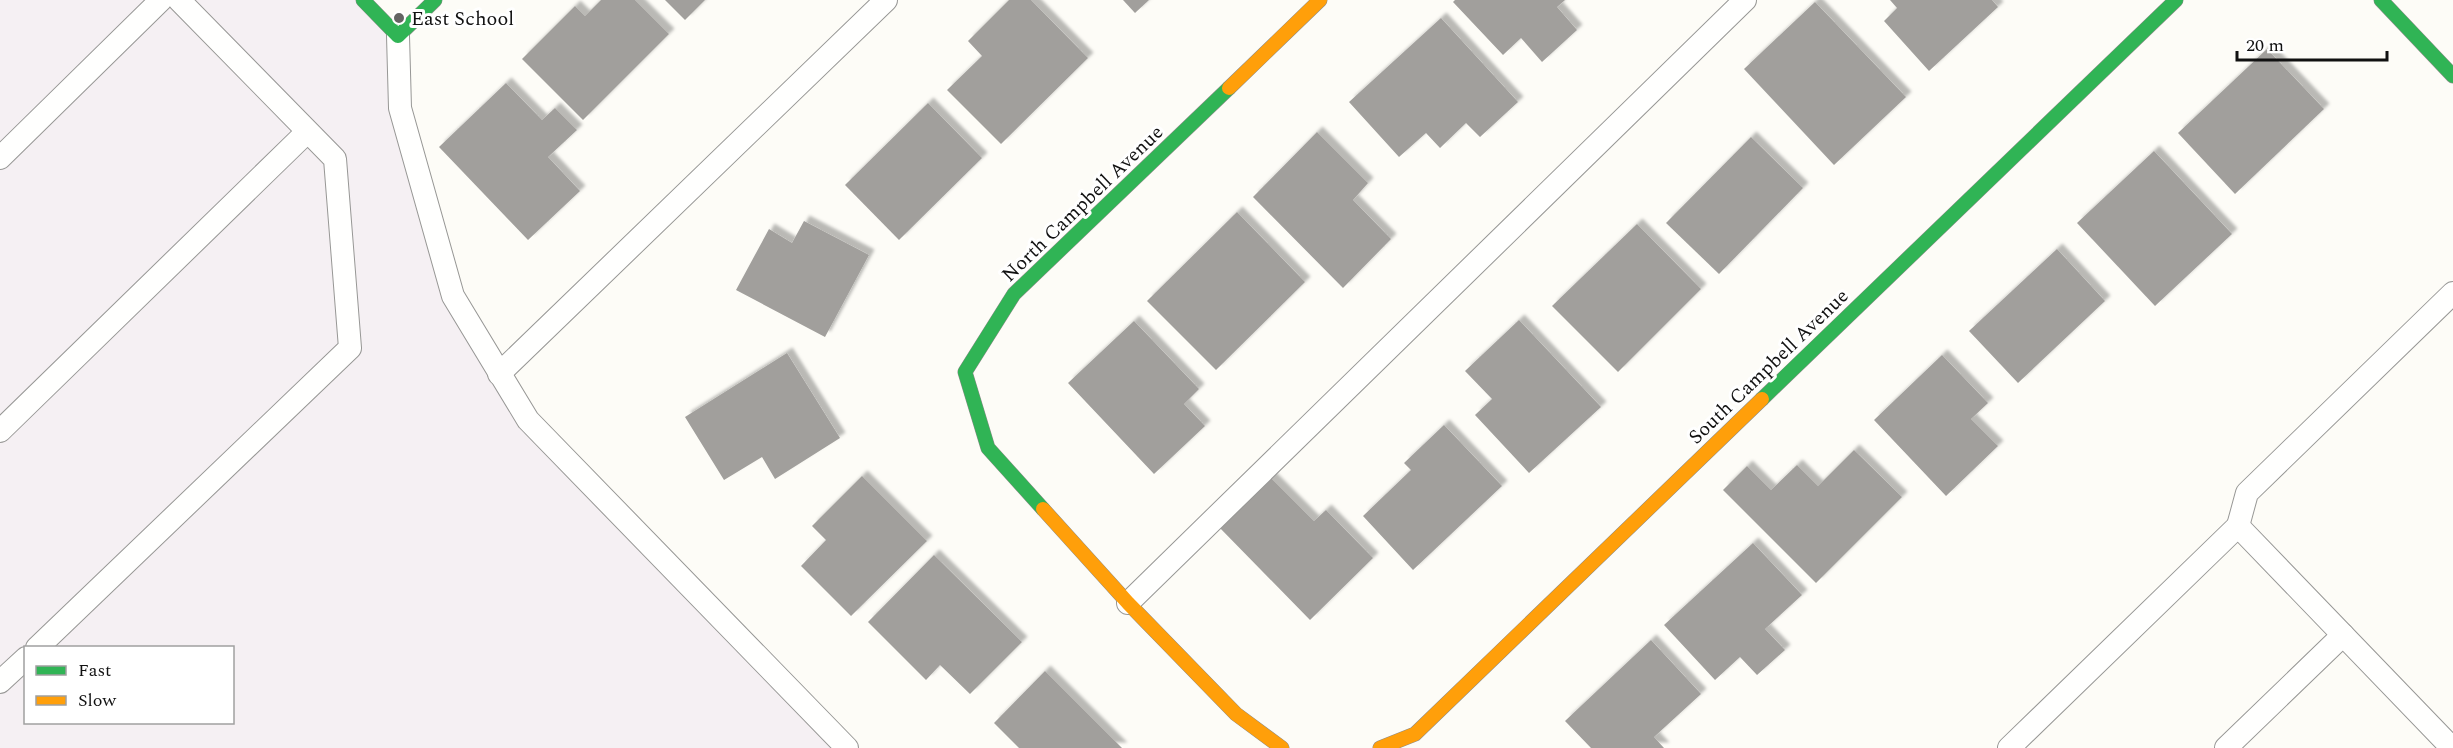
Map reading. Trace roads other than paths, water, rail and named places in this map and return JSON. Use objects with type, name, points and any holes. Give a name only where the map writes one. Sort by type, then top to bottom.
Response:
[{"type":"street","points":[[363,0],[398,36],[435,0]]},
{"type":"street","name":"North Campbell Avenue","points":[[1128,603],[988,448],[965,372],[1014,294],[1320,0]]},
{"type":"street","name":"South Campbell Avenue","points":[[1380,748],[1415,734],[2176,0]]},
{"type":"street","points":[[2381,0],[2453,76]]},
{"type":"street","points":[[1128,603],[1236,714],[1282,748]]},
{"type":"lane","points":[[0,158],[161,0]]},
{"type":"lane","points":[[39,646],[350,348],[335,159],[179,0]]},
{"type":"lane","points":[[499,374],[886,0]]},
{"type":"lane","points":[[1128,603],[1745,0]]},
{"type":"lane","points":[[398,36],[400,108],[453,296],[528,420],[847,748]]},
{"type":"lane","points":[[0,431],[307,132]]},
{"type":"lane","points":[[2009,748],[2238,526],[2247,493],[2453,293]]},
{"type":"lane","points":[[2238,526],[2452,748]]},
{"type":"lane","points":[[2226,748],[2343,635]]},
{"type":"lane","points":[[0,682],[24,660]]},
{"type":"place","name":"East School","points":[[399,18]]}]
